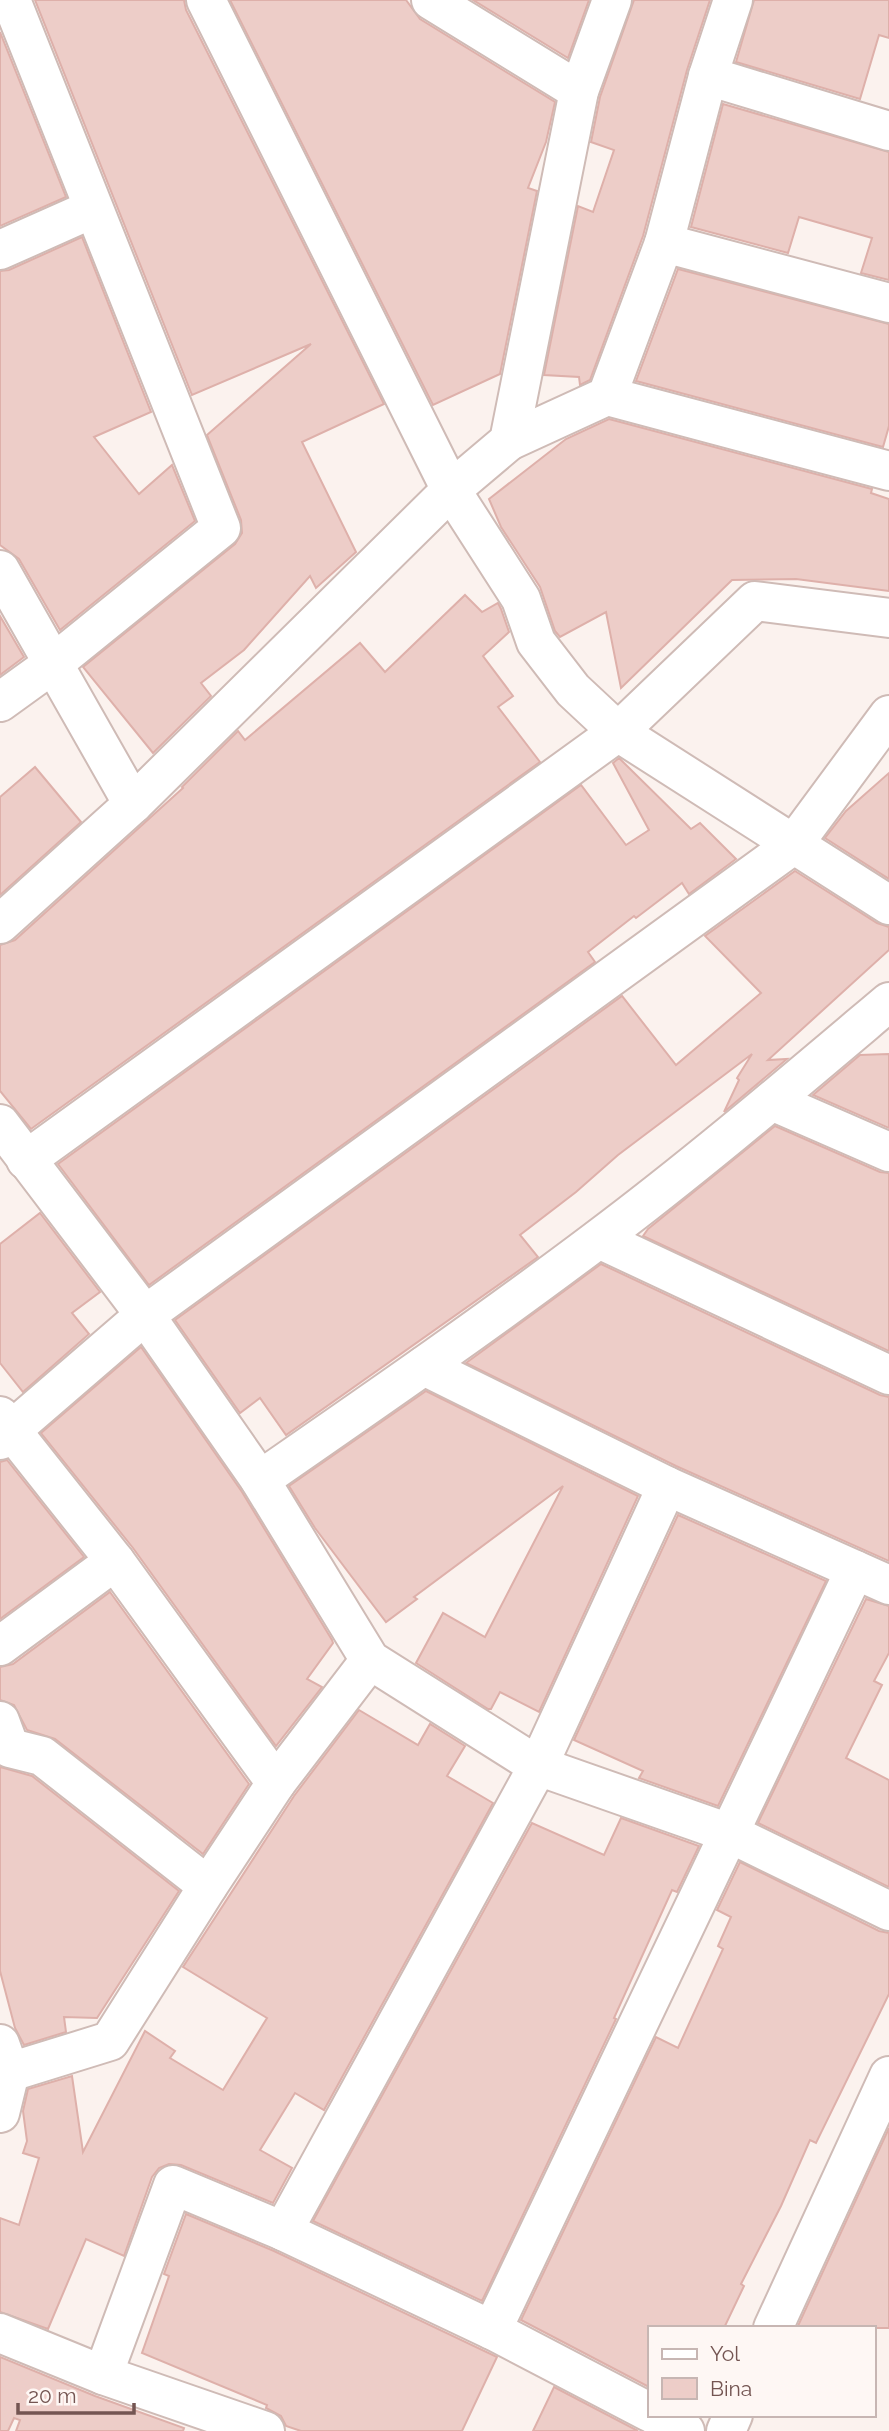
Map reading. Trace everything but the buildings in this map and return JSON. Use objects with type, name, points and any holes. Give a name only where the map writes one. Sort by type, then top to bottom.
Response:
[{"type":"street","points":[[0,702],[54,663],[221,528],[10,0]]},
{"type":"street","points":[[206,0],[451,490],[521,598],[536,642],[573,690],[618,732],[889,905]]},
{"type":"street","points":[[431,0],[579,91]]},
{"type":"street","points":[[509,440],[579,91],[612,0]]},
{"type":"street","points":[[607,396],[664,243],[708,76],[733,0]]},
{"type":"street","points":[[708,76],[889,131]]},
{"type":"street","points":[[0,250],[92,209]]},
{"type":"street","points":[[664,243],[889,303]]},
{"type":"street","points":[[0,924],[133,804],[451,490],[509,440],[607,396],[889,471]]},
{"type":"street","points":[[0,570],[133,804]]},
{"type":"street","points":[[26,1160],[618,732],[755,601],[889,618]]},
{"type":"street","points":[[276,1783],[115,1561],[4,1429],[145,1315],[793,845],[889,715]]},
{"type":"street","points":[[260,1480],[424,1366],[599,1239],[772,1101],[889,1002]]},
{"type":"street","points":[[772,1101],[889,1152]]},
{"type":"street","points":[[0,1124],[145,1315],[260,1480],[370,1660],[538,1766],[729,1833],[889,1911]]},
{"type":"street","points":[[599,1239],[889,1375]]},
{"type":"street","points":[[424,1366],[667,1486],[872,1578],[729,1833],[492,2330]]},
{"type":"street","points":[[284,2231],[538,1766],[667,1486]]},
{"type":"street","points":[[0,1646],[115,1561]]},
{"type":"street","points":[[0,2113],[5,2058],[110,2041],[276,1783],[370,1660]]},
{"type":"street","points":[[0,1721],[10,1748],[42,1756],[208,1885]]},
{"type":"street","points":[[774,2326],[889,2076]]},
{"type":"street","points":[[103,2375],[173,2185],[284,2231],[492,2330],[648,2411]]},
{"type":"street","points":[[0,2333],[103,2375],[265,2431]]},
{"type":"street","points":[[659,2417],[685,2431]]}]
